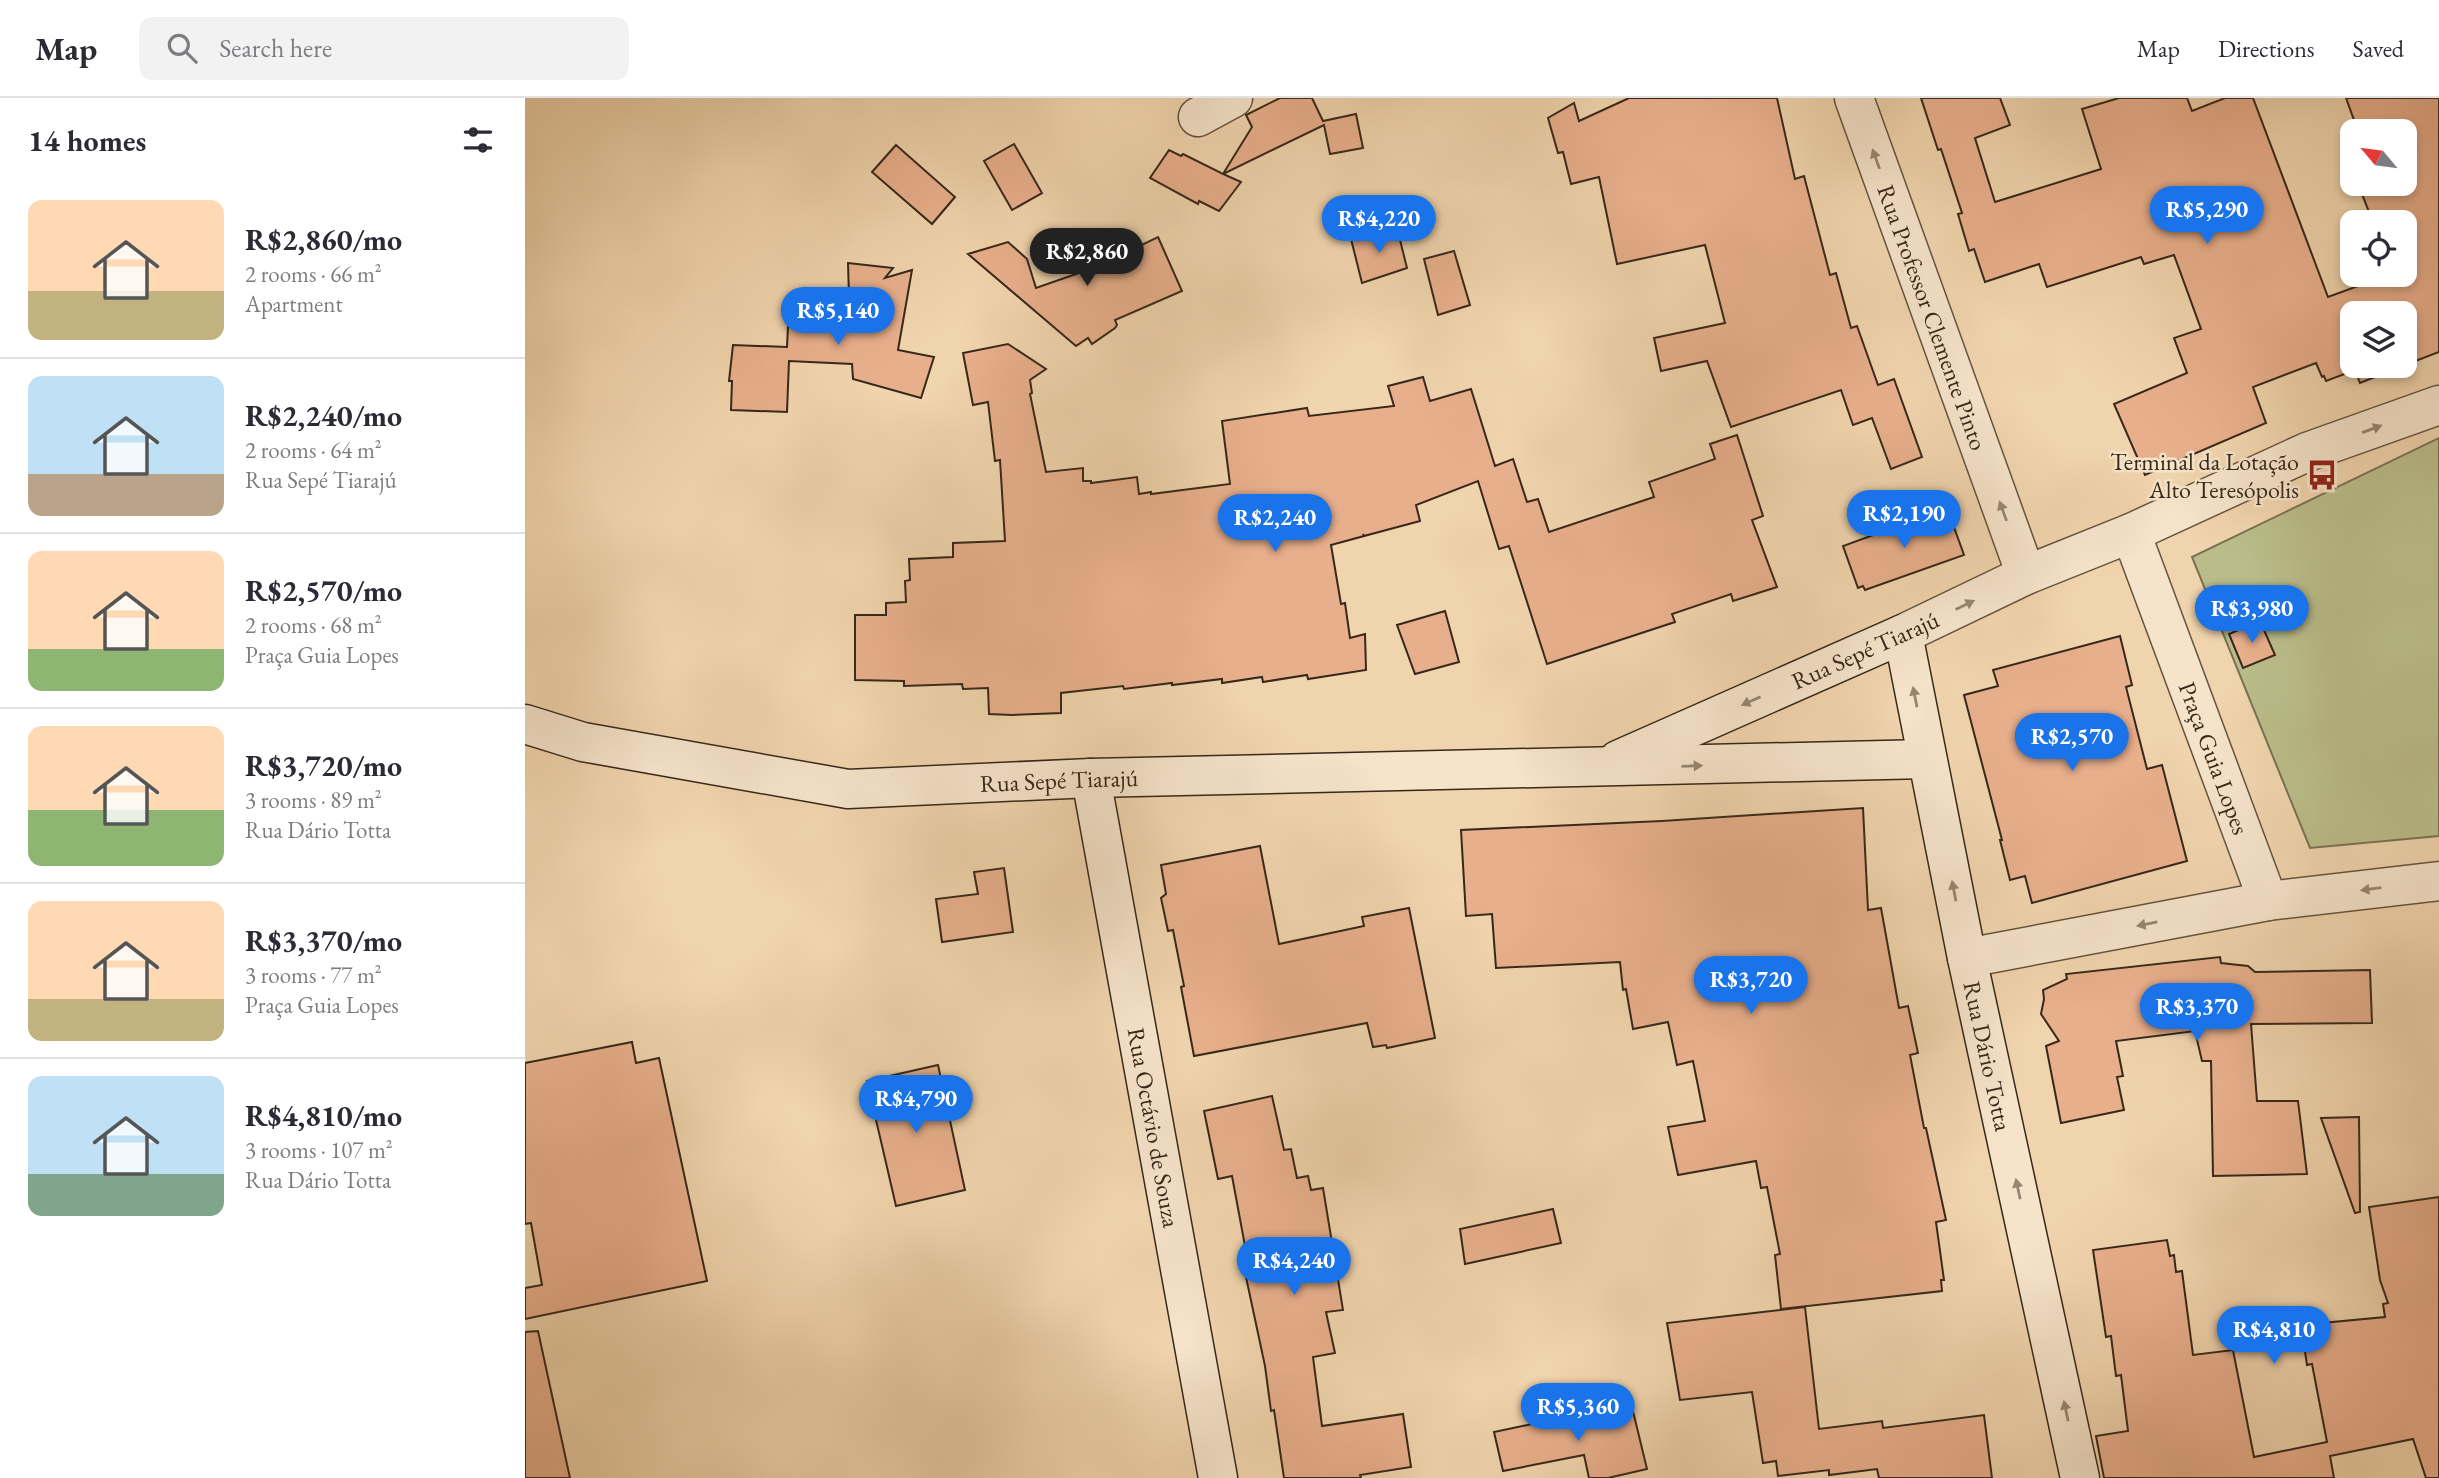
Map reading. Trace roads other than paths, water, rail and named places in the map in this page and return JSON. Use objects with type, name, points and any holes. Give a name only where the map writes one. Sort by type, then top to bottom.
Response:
[{"type":"street","points":[[1198,117],[1233,98]]},
{"type":"street","name":"Rua Professor Clemente Pinto","points":[[1854,98],[2026,575]]},
{"type":"street","points":[[2131,533],[2307,452],[2439,405]]},
{"type":"street","name":"Rua Sepé Tiarajú","points":[[1600,768],[1903,634],[2026,575],[2131,533]]},
{"type":"street","name":"Praça Guia Lopes","points":[[2131,533],[2268,901]]},
{"type":"street","name":"Rua Dário Totta","points":[[1903,634],[1967,958],[2080,1478]]},
{"type":"street","name":"Rua Sepé Tiarajú","points":[[525,724],[583,741],[848,789],[1091,778],[1927,759]]},
{"type":"street","name":"Rua Octávio de Souza","points":[[1091,778],[1218,1478]]},
{"type":"street","points":[[1967,958],[2268,901],[2439,881]]},
{"type":"place","name":"Terminal da Lotação Alto Teresópolis","points":[[2322,475]]}]
